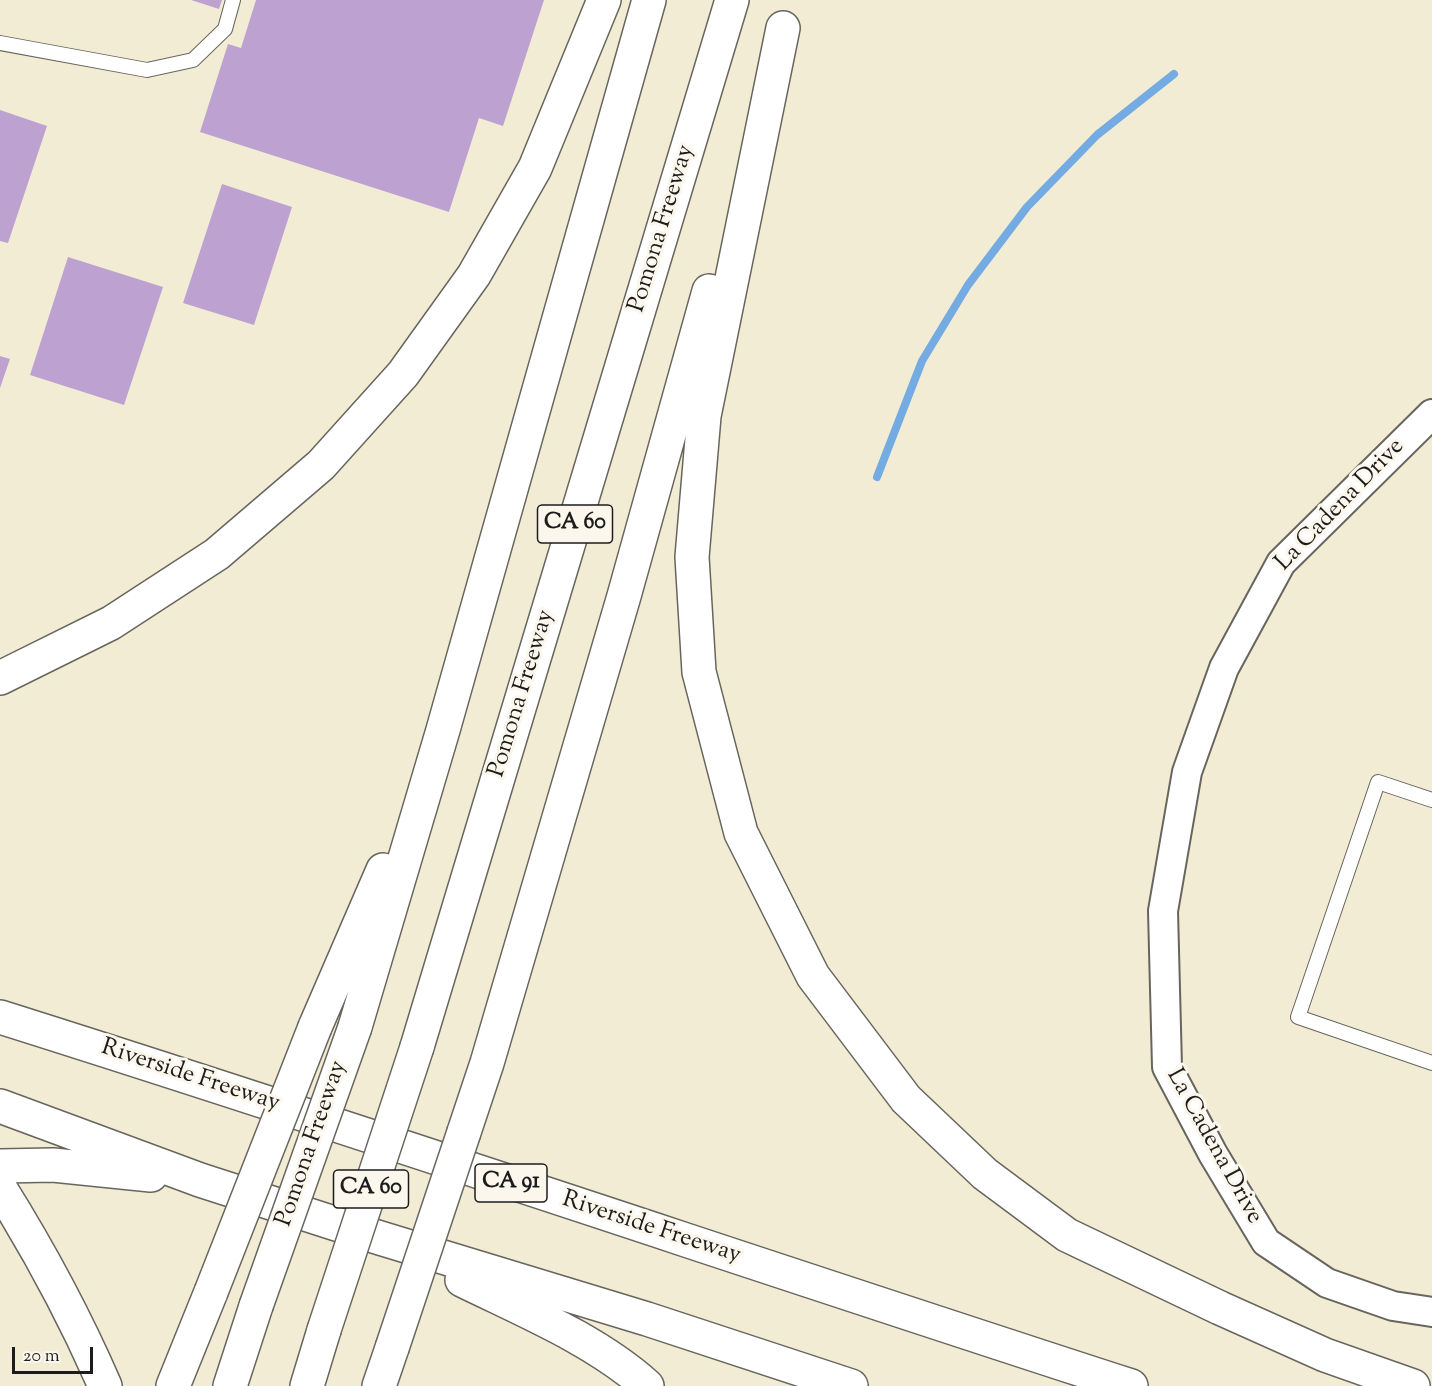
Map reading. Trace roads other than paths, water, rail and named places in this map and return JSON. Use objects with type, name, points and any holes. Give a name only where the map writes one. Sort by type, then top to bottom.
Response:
[{"type":"highway","points":[[0,678],[111,622],[217,554],[321,465],[403,374],[474,275],[535,168],[604,0]]},
{"type":"highway","name":"Pomona Freeway","points":[[230,1386],[355,1027],[443,730],[649,0]]},
{"type":"highway","name":"Pomona Freeway","points":[[307,1386],[417,1047],[732,0]]},
{"type":"highway","points":[[379,1386],[487,1063],[624,596],[786,14]]},
{"type":"highway","points":[[786,14],[704,416],[692,557],[699,672],[741,833],[813,976],[906,1099],[985,1174],[1067,1235],[1325,1355],[1413,1386]]},
{"type":"highway","points":[[173,1386],[315,1027],[443,730]]},
{"type":"highway","name":"Riverside Freeway","points":[[0,1017],[230,1089],[1131,1386]]},
{"type":"highway","points":[[0,1106],[200,1180],[380,1238],[647,1319],[851,1386]]},
{"type":"highway","points":[[0,1166],[53,1165],[200,1180]]},
{"type":"highway","points":[[0,1188],[60,1291],[105,1386]]},
{"type":"highway","points":[[380,1238],[556,1327],[608,1356],[647,1386]]},
{"type":"street","name":"La Cadena Drive","points":[[1432,414],[1281,563],[1275,573],[1224,668],[1186,772],[1163,911],[1167,1067],[1214,1154],[1266,1242],[1327,1283],[1393,1306],[1432,1312]]},
{"type":"lane","points":[[0,43],[147,70],[193,60],[225,29],[233,0]]},
{"type":"lane","points":[[1432,800],[1378,782],[1298,1017],[1432,1062]]},
{"type":"waterway","points":[[877,477],[922,361],[968,285],[1027,207],[1097,135],[1174,74]]}]
